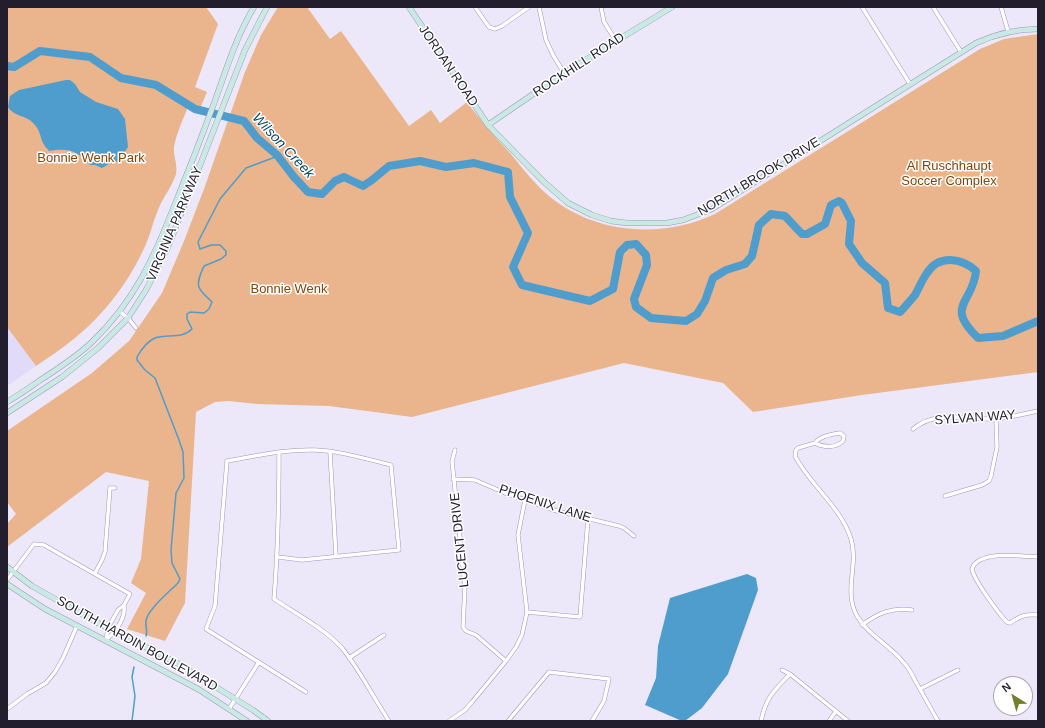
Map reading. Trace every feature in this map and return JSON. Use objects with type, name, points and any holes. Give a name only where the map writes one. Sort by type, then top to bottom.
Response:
[{"type":"main road","name":"VIRGINIA PARKWAY","points":[[7,402],[83,349],[120,311],[133,292],[150,263],[197,150],[242,28],[254,7]]},
{"type":"main road","name":"VIRGINIA PARKWAY","points":[[7,413],[86,358],[128,318],[146,290],[162,262],[234,77],[252,34],[267,7]]},
{"type":"main road","name":"JORDAN ROAD","points":[[409,7],[488,125]]},
{"type":"main road","name":"ROCKHILL ROAD","points":[[488,125],[564,73],[672,7]]},
{"type":"main road","name":"NORTH BROOK DRIVE","points":[[488,125],[558,196],[580,210],[611,221],[627,223],[668,223],[698,215],[712,209],[961,52],[986,38],[1008,31],[1038,30]]},
{"type":"main road","points":[[41,379],[46,387]]},
{"type":"main road","name":"SOUTH HARDIN BOULEVARD","points":[[7,567],[32,586],[115,632],[177,663],[236,699],[268,721]]},
{"type":"main road","name":"SOUTH HARDIN BOULEVARD","points":[[7,584],[45,609],[198,689],[247,721]]},
{"type":"street","points":[[475,7],[489,27],[495,29],[502,26],[529,7]]},
{"type":"street","points":[[538,7],[546,40],[564,73]]},
{"type":"street","points":[[601,7],[604,22],[616,41]]},
{"type":"street","points":[[862,7],[910,84]]},
{"type":"street","points":[[933,7],[961,52]]},
{"type":"street","points":[[1001,7],[1008,31]]},
{"type":"street","points":[[120,311],[136,328]]},
{"type":"street","name":"SYLVAN WAY","points":[[913,429],[920,423],[945,417],[996,419],[1038,410]]},
{"type":"street","points":[[945,496],[982,485],[989,480],[997,447],[996,419]]},
{"type":"street","points":[[815,443],[832,447],[844,441],[844,436],[837,433],[819,439],[815,443],[798,448],[795,452],[795,456],[849,533],[853,550],[853,569],[850,586],[851,601],[857,615],[862,624],[874,637],[892,650],[904,662],[938,721]]},
{"type":"street","points":[[278,557],[302,560],[399,550],[390,465],[315,450],[279,452],[227,461],[215,606],[206,629],[306,692]]},
{"type":"street","name":"LUCENT DRIVE","points":[[455,450],[452,458],[453,479],[465,586],[463,627],[464,630],[476,635],[506,661]]},
{"type":"street","points":[[279,452],[278,557],[274,599],[329,636],[341,647],[389,721]]},
{"type":"street","points":[[330,452],[336,556]]},
{"type":"street","name":"PHOENIX LANE","points":[[453,479],[475,480],[524,500],[557,511],[619,526],[634,536]]},
{"type":"street","points":[[95,573],[105,552],[110,488],[115,488]]},
{"type":"street","points":[[449,721],[465,710],[472,702],[506,661],[522,635],[527,612],[518,535],[524,500]]},
{"type":"street","points":[[527,612],[580,617],[588,519]]},
{"type":"street","points":[[7,580],[34,544],[44,545],[130,594],[124,605],[118,610],[108,628],[106,641]]},
{"type":"street","points":[[1038,557],[1006,555],[991,557],[980,559],[974,563],[972,569],[981,587],[1007,622],[1010,623],[1020,616],[1038,615]]},
{"type":"street","points":[[106,641],[115,632],[125,612],[124,605]]},
{"type":"street","points":[[862,624],[875,615],[888,610],[912,610]]},
{"type":"street","points":[[7,708],[46,683],[55,672],[63,658],[77,626]]},
{"type":"street","points":[[349,658],[384,635]]},
{"type":"street","points":[[229,709],[259,662]]},
{"type":"street","points":[[782,670],[790,674],[848,721]]},
{"type":"street","points":[[920,689],[958,670]]},
{"type":"street","points":[[508,721],[549,672],[609,679],[604,701],[592,721]]},
{"type":"street","points":[[762,721],[768,700],[772,693],[790,674]]},
{"type":"street","points":[[829,721],[836,711]]},
{"type":"shaded area","points":[[7,327],[36,366],[7,386]]},
{"type":"green space","name":"Bonnie Wenk Park","points":[[7,7],[206,7],[218,24],[195,87],[207,92],[198,113],[188,107],[174,147],[176,174],[160,205],[148,240],[140,257],[125,283],[97,318],[70,342],[36,366],[7,327]]},
{"type":"green space","points":[[278,7],[307,7],[330,39],[341,31],[409,126],[431,110],[440,123],[467,102],[532,180],[558,203],[579,215],[601,223],[623,228],[647,230],[670,228],[715,214],[980,49],[1004,39],[1038,34],[1038,372],[862,395],[753,412],[723,383],[624,363],[412,417],[329,406],[257,404],[229,401],[215,402],[196,412],[185,603],[165,641],[127,629],[146,593],[131,583],[141,559],[149,481],[106,472],[7,547],[7,524],[16,514],[7,502],[7,431],[92,373],[129,341],[162,293],[204,189],[245,72],[261,35]]},
{"type":"water","points":[[70,80],[75,84],[80,92],[96,102],[118,109],[125,119],[128,147],[119,161],[102,168],[95,165],[90,165],[81,156],[72,151],[49,151],[44,144],[36,126],[28,119],[14,113],[8,107],[10,96],[19,90]]},
{"type":"water","points":[[747,574],[756,578],[758,590],[728,674],[702,708],[685,721],[682,721],[645,705],[656,678],[658,646],[670,598]]},
{"type":"waterway","name":"Wilson Creek","points":[[7,66],[14,67],[40,51],[90,57],[121,78],[156,85],[195,109],[244,121],[257,138],[277,155],[308,192],[322,194],[335,181],[344,177],[363,186],[389,166],[420,161],[446,167],[474,163],[508,172],[510,197],[528,233],[513,267],[522,285],[590,301],[613,289],[620,252],[627,245],[636,244],[646,255],[647,265],[634,299],[636,307],[651,318],[686,321],[697,314],[705,301],[713,278],[726,270],[745,264],[752,256],[759,225],[771,214],[785,216],[802,234],[807,234],[825,224],[831,205],[839,201],[842,203],[851,221],[849,244],[862,263],[885,283],[888,308],[900,312],[915,295],[925,276],[932,267],[938,263],[951,260],[964,263],[976,271],[974,282],[963,304],[962,311],[963,318],[968,327],[978,338],[1003,336],[1038,321]]},
{"type":"waterway","points":[[146,636],[147,617],[159,601],[178,583],[180,579],[172,563],[171,550],[176,493],[184,478],[183,452],[155,378],[145,370],[137,360],[137,357],[145,346],[155,338],[184,334],[192,329],[187,319],[187,314],[190,312],[204,313],[209,309],[212,302],[200,289],[198,282],[199,278],[204,266],[221,259],[226,255],[226,251],[220,245],[211,245],[200,249],[198,242],[220,199],[246,168],[278,156]]},
{"type":"waterway","points":[[132,721],[135,696],[132,677],[134,667]]},
{"type":"park label","name":"Al Ruschhaupt Soccer Complex","points":[[949,174]]},
{"type":"park label","name":"Bonnie Wenk","points":[[289,289]]}]
